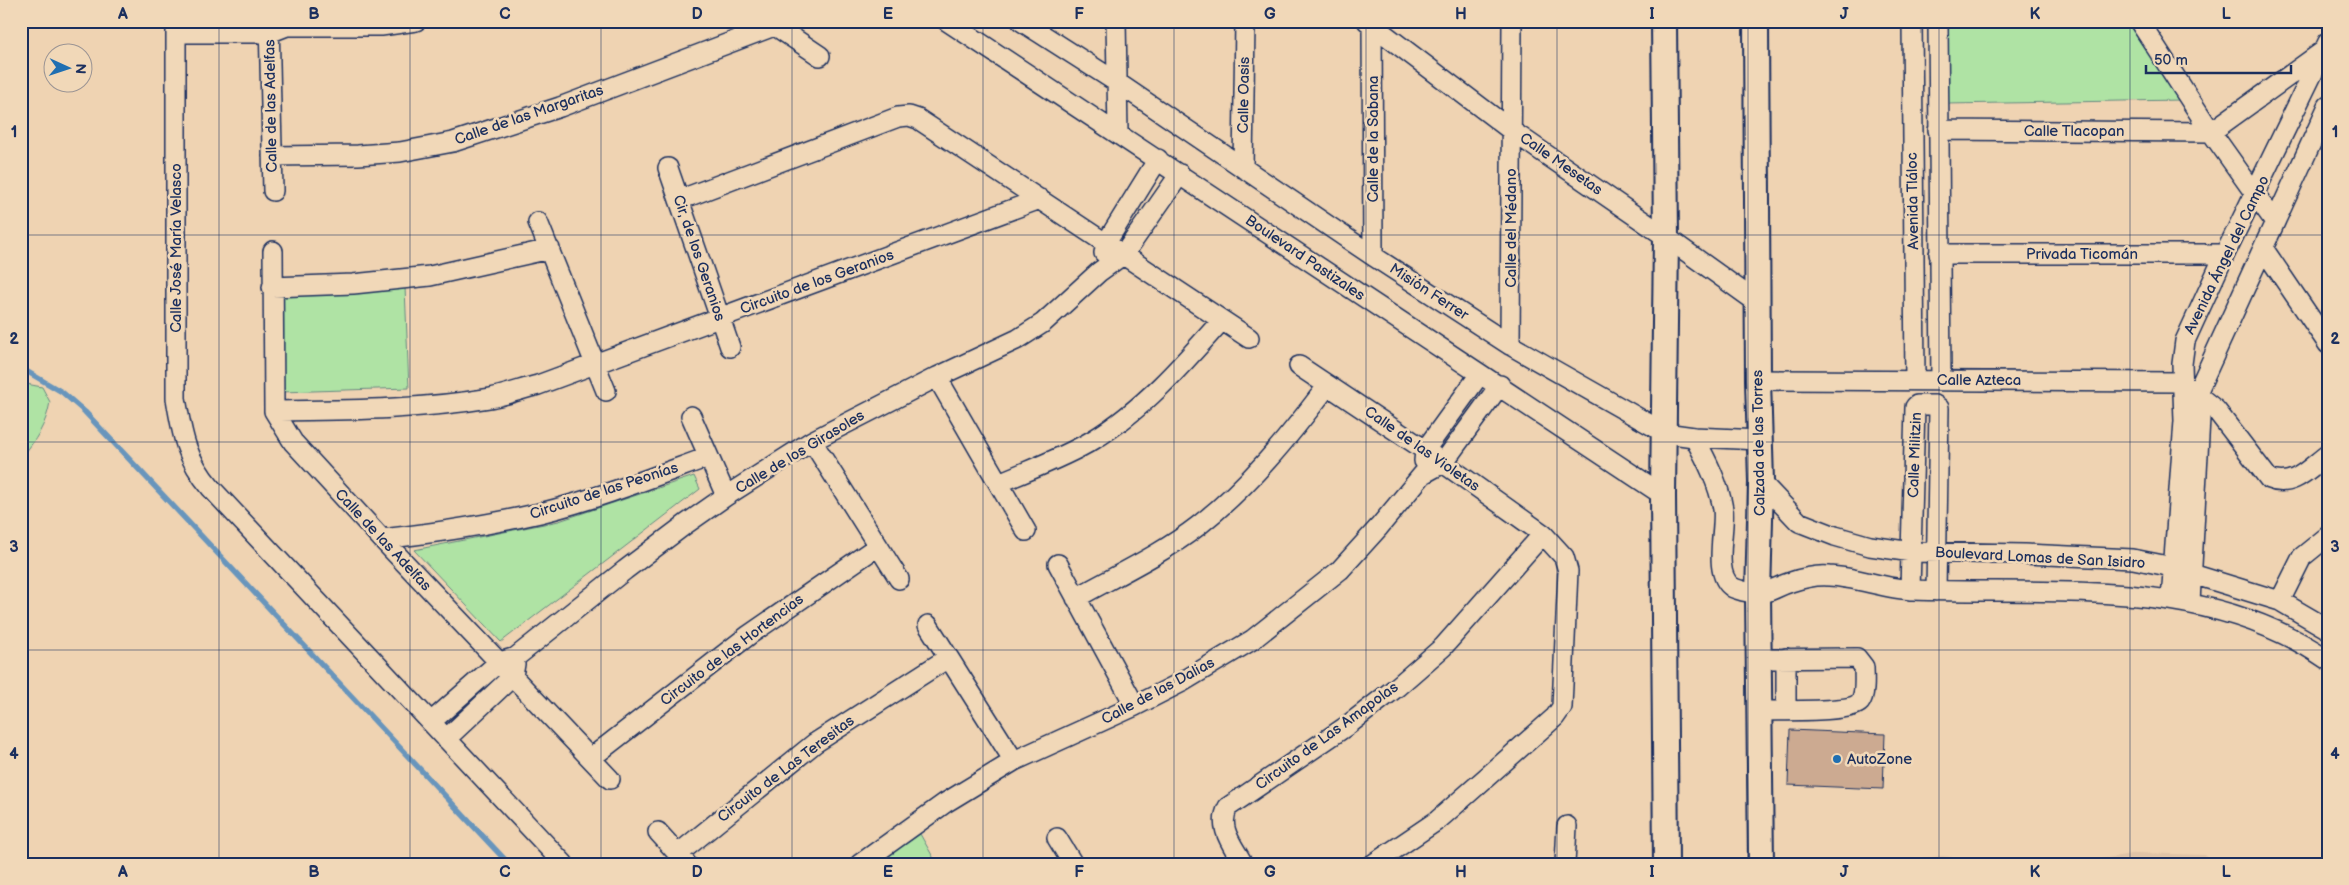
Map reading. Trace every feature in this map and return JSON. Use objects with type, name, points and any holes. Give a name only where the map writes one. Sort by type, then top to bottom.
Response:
[{"type":"main road","points":[[1664,21],[1666,237],[1663,495],[1666,864]]},
{"type":"main road","name":"Calzada de las Torres","points":[[1756,21],[1758,380],[1761,482],[1758,594],[1760,864]]},
{"type":"street","points":[[176,27],[276,25],[381,26],[416,21]]},
{"type":"street","name":"Boulevard Pastizales","points":[[947,21],[1480,374],[1500,385],[1663,495]]},
{"type":"street","name":"Misión Ferrer","points":[[1020,21],[1118,83],[1373,256],[1510,345],[1664,433],[1694,437],[1760,440]]},
{"type":"street","points":[[1116,21],[1118,133]]},
{"type":"street","name":"Calle Oasis","points":[[1243,168],[1245,21]]},
{"type":"street","name":"Calle del Médano","points":[[1510,345],[1512,21]]},
{"type":"street","name":"Avenida Tláloc","points":[[1912,21],[1915,380]]},
{"type":"street","name":"Avenida Tláloc","points":[[1938,21],[1941,380]]},
{"type":"street","points":[[2139,22],[2211,132],[2275,222]]},
{"type":"street","name":"Calle Mesetas","points":[[1371,23],[1512,131],[1666,237],[1758,304]]},
{"type":"street","name":"Calle de la Sabana","points":[[1371,23],[1373,256]]},
{"type":"street","points":[[771,24],[820,56]]},
{"type":"street","name":"Calle de las Margaritas","points":[[272,156],[358,155],[400,152],[453,142],[560,107],[771,24]]},
{"type":"street","name":"Calle de las Adelfas","points":[[273,191],[272,156],[276,25]]},
{"type":"street","name":"Calle José María Velasco","points":[[176,27],[176,398],[185,448],[196,471],[564,864]]},
{"type":"street","points":[[2211,132],[2326,47]]},
{"type":"street","name":"Avenida Ángel del Campo","points":[[2171,600],[2184,421],[2181,382],[2185,341],[2225,254],[2256,194],[2326,47]]},
{"type":"street","points":[[680,200],[898,117],[909,116],[918,119],[1249,338]]},
{"type":"street","name":"Avenida Ángel del Campo","points":[[2196,395],[2275,222],[2326,117]]},
{"type":"street","name":"Calle Tlacopan","points":[[1938,130],[2211,132]]},
{"type":"street","points":[[1099,272],[1106,243],[1158,159]]},
{"type":"street","name":"Cir, de los Geranios","points":[[668,168],[730,347]]},
{"type":"street","name":"Calle de los Girasoles","points":[[431,722],[507,660],[726,496],[812,441],[1018,339],[1044,323],[1099,272],[1124,254],[1180,174]]},
{"type":"street","name":"Circuito de los Geranios","points":[[274,411],[401,409],[452,404],[492,397],[538,385],[1040,199]]},
{"type":"street","points":[[538,222],[606,391]]},
{"type":"street","points":[[2263,248],[2328,344]]},
{"type":"street","points":[[272,287],[353,284],[430,276],[550,249]]},
{"type":"street","name":"Calle de las Adelfas","points":[[273,251],[274,411],[282,427],[293,442],[382,539],[507,660]]},
{"type":"street","name":"Privada Ticomán","points":[[1939,254],[2225,254]]},
{"type":"street","points":[[999,484],[1092,440],[1115,424],[1168,378],[1222,320]]},
{"type":"street","name":"Calle de las Violetas","points":[[1300,366],[1443,463],[1542,534]]},
{"type":"street","points":[[1423,474],[1424,450],[1480,374]]},
{"type":"street","points":[[938,377],[1026,531]]},
{"type":"street","name":"Calle Azteca","points":[[1758,380],[2181,382]]},
{"type":"street","points":[[2181,382],[2216,410],[2269,479],[2279,484],[2290,482],[2328,454]]},
{"type":"street","name":"Calle de las Dalias","points":[[860,864],[945,803],[1014,761],[1135,706],[1182,682],[1252,640],[1340,570],[1423,474],[1443,463],[1500,385]]},
{"type":"street","points":[[1076,598],[1151,556],[1198,526],[1244,486],[1288,438],[1328,386]]},
{"type":"street","points":[[2190,602],[2200,418],[2196,395]]},
{"type":"street","name":"Calle Militzin","points":[[1910,590],[1915,406],[1935,405],[1938,408],[1936,591]]},
{"type":"street","points":[[691,416],[726,496]]},
{"type":"street","points":[[1694,437],[1708,464],[1723,510],[1721,558],[1726,580],[1733,588],[1758,594],[1803,578],[1830,576],[1910,590],[2068,592],[2190,602],[2240,615],[2270,626],[2328,660]]},
{"type":"street","points":[[812,441],[899,579]]},
{"type":"street","name":"Circuito de las Peonías","points":[[382,539],[438,532],[541,512],[622,488],[708,457]]},
{"type":"street","name":"Boulevard Lomas de San Isidro","points":[[1761,482],[1799,522],[1835,536],[1870,546],[1912,552],[2024,554],[2133,559],[2173,568],[2280,601],[2328,629]]},
{"type":"street","points":[[1374,864],[1438,820],[1555,717],[1562,707],[1568,571],[1564,557],[1542,534]]},
{"type":"street","name":"Circuito de Las Amapolas","points":[[1243,864],[1223,828],[1223,817],[1228,807],[1348,725],[1443,647],[1542,534]]},
{"type":"street","points":[[2280,601],[2302,557],[2328,536]]},
{"type":"street","name":"Circuito de las Hortencias","points":[[591,758],[749,635],[878,546]]},
{"type":"street","points":[[1058,564],[1135,706]]},
{"type":"street","points":[[928,625],[1014,761]]},
{"type":"street","name":"Circuito de Las Teresitas","points":[[682,859],[815,743],[948,658]]},
{"type":"street","points":[[1758,658],[1857,658],[1864,667],[1862,696],[1860,702],[1853,706],[1845,708],[1759,711]]},
{"type":"street","points":[[1786,658],[1786,710]]},
{"type":"street","points":[[507,660],[512,676],[610,779]]},
{"type":"street","points":[[446,739],[512,676]]},
{"type":"street","points":[[1566,864],[1567,826]]},
{"type":"street","points":[[658,832],[682,859]]},
{"type":"street","points":[[1057,838],[1073,864]]},
{"type":"shaded area","points":[[2137,853],[2205,855],[2215,864],[1859,864],[1942,856],[2005,863],[2041,860],[2095,860]]},
{"type":"green space","points":[[1945,21],[2126,21],[2181,100],[1946,104]]},
{"type":"green space","points":[[405,287],[409,388],[281,392],[277,291]]},
{"type":"green space","points":[[21,383],[42,387],[50,402],[40,432],[21,458]]},
{"type":"green space","points":[[694,476],[700,489],[501,642],[414,550],[559,521]]},
{"type":"green space","points":[[920,834],[937,864],[876,864]]},
{"type":"building","name":"AutoZone","points":[[1790,730],[1885,734],[1883,789],[1788,785]]},
{"type":"waterway","points":[[21,368],[62,392],[85,412],[509,864]]},
{"type":"place","name":"AutoZone","points":[[1837,759]]}]
